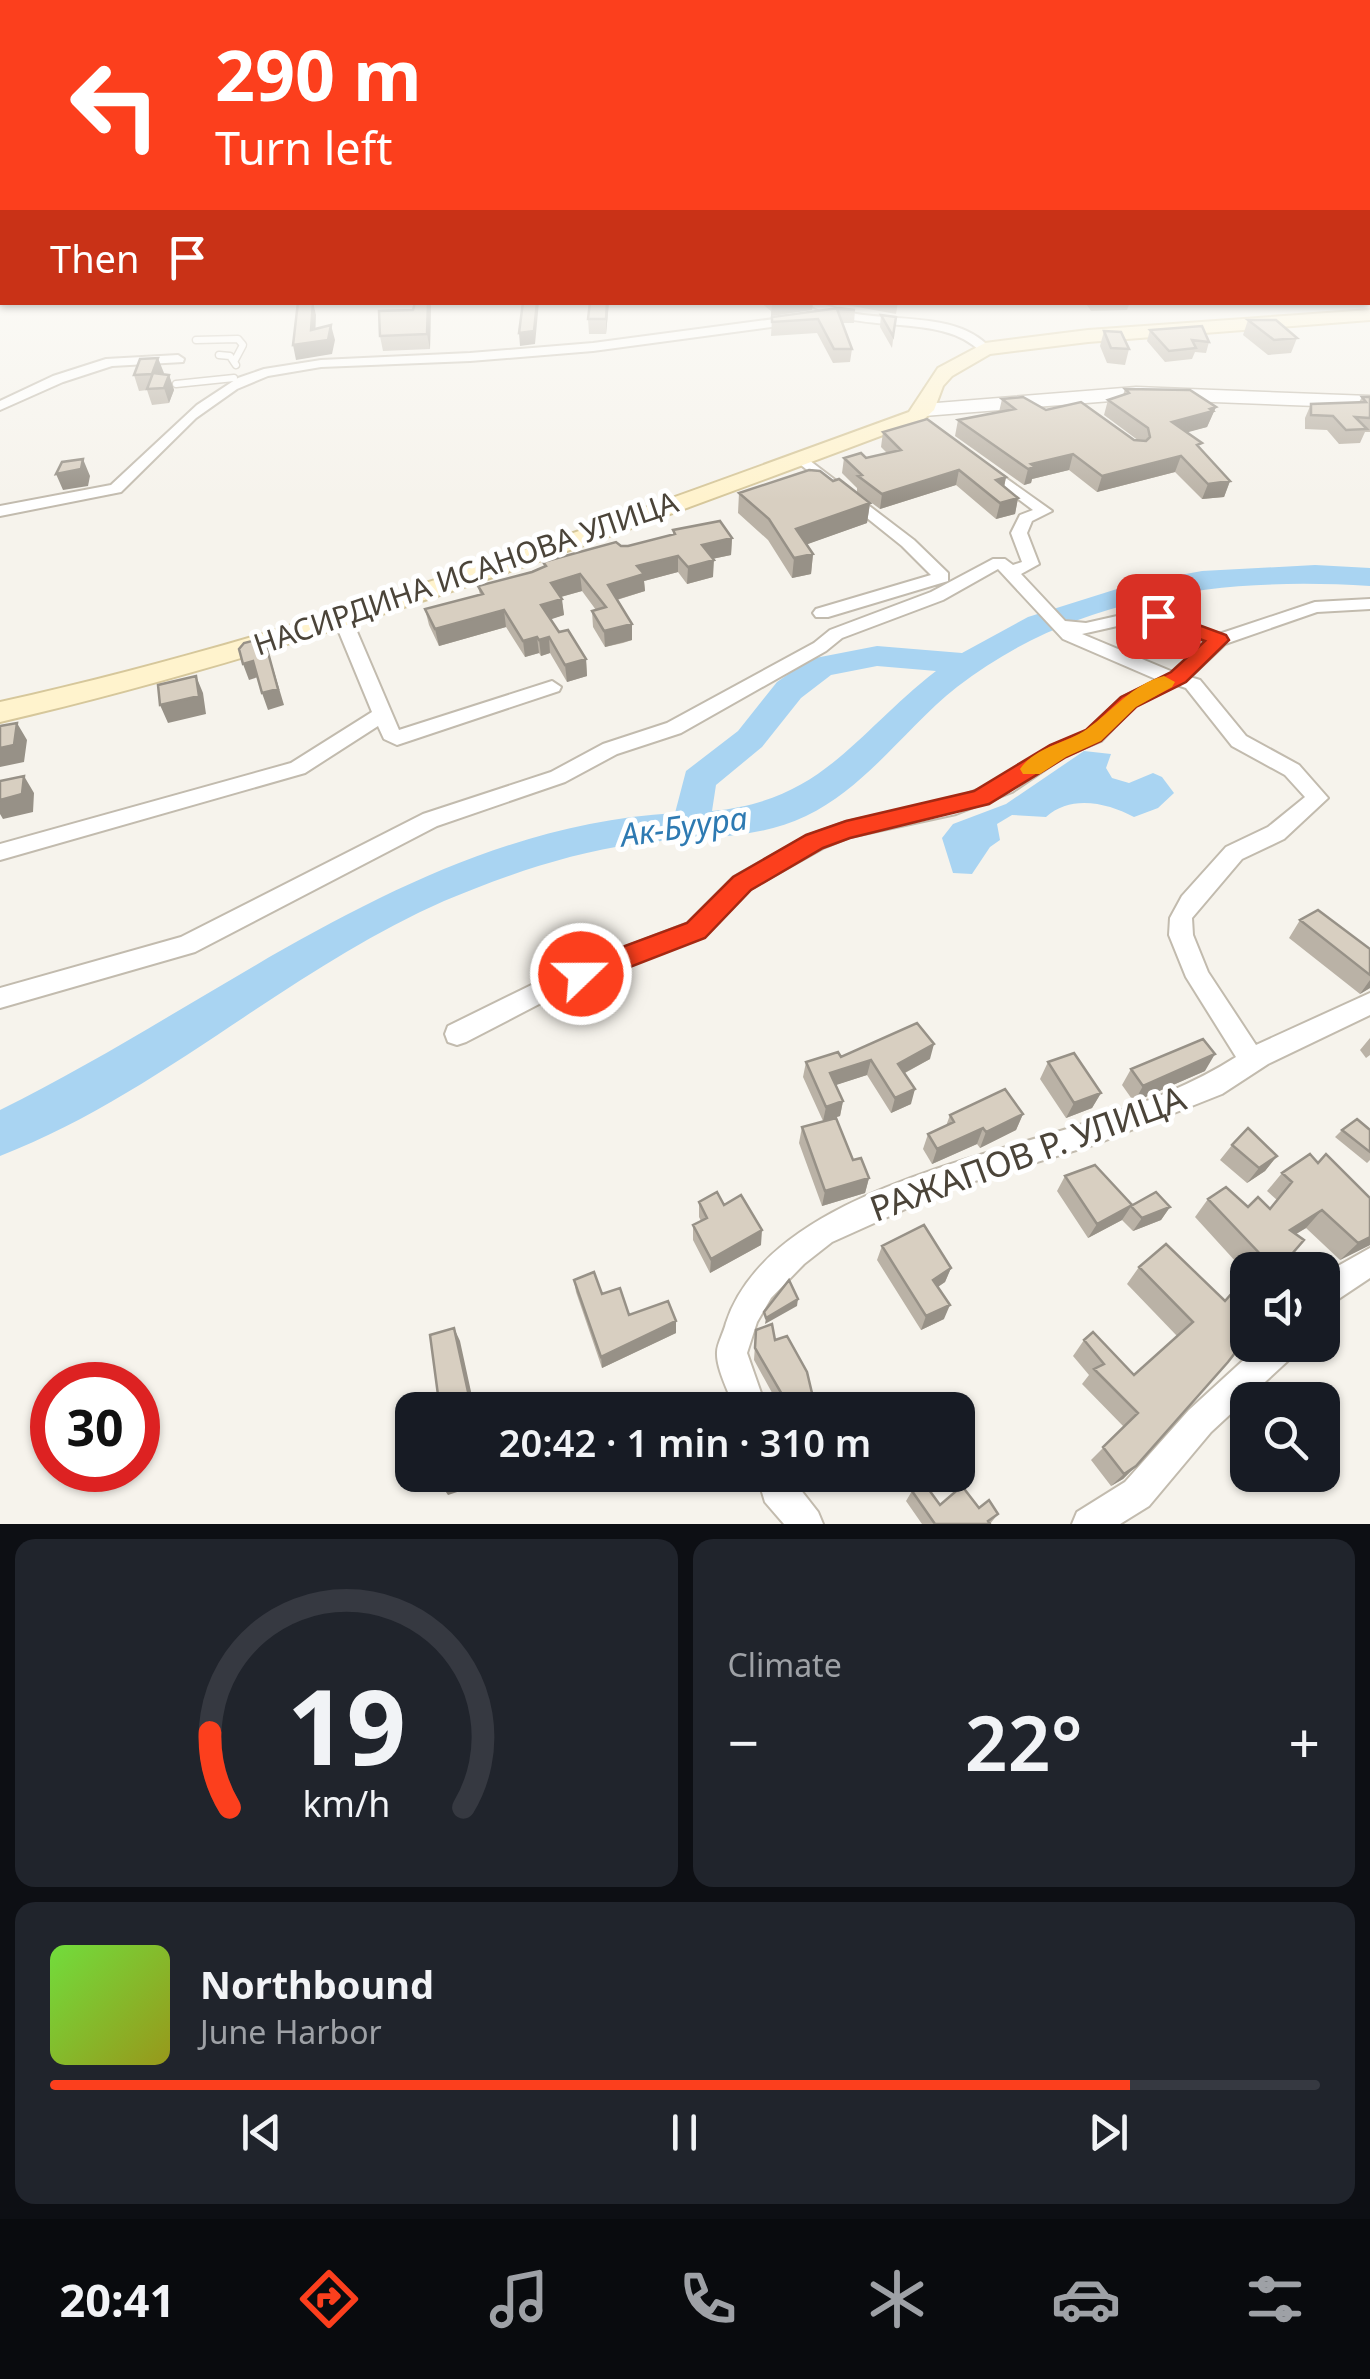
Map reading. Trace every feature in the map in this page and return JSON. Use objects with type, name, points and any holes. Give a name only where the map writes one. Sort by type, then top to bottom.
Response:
[{"type":"main road","name":"НАСИРДИНА ИСАНОВА УЛИЦА","points":[[0,712],[80,696],[343,620],[802,458],[927,406],[944,372],[969,358]]},
{"type":"street","points":[[0,511],[116,489],[132,478],[166,438],[238,380],[312,365],[434,358]]},
{"type":"street","points":[[0,406],[58,379],[111,362],[178,359]]},
{"type":"street","points":[[927,406],[1136,393],[1370,402]]},
{"type":"street","points":[[1066,397],[1094,418]]},
{"type":"street","points":[[802,458],[908,544],[942,577],[822,613]]},
{"type":"street","points":[[973,458],[1044,512],[1026,518],[1019,534],[1031,564],[1011,572]]},
{"type":"street","points":[[0,998],[187,945],[430,820],[558,777],[610,749],[674,728],[820,647],[836,634],[937,596],[999,562],[1069,635],[1150,671],[1179,677],[1204,695],[1239,741],[1292,770],[1318,798],[1276,833],[1234,853],[1190,902],[1181,918],[1181,935],[1198,977],[1252,1060]]},
{"type":"street","points":[[457,1034],[560,982],[696,930],[742,884],[815,842],[846,830],[956,806],[1005,787],[1058,751],[1094,736],[1128,702],[1179,677],[1219,640],[1315,607],[1370,604]]},
{"type":"street","points":[[1059,624],[1086,629],[1135,617],[1158,616],[1219,640]]},
{"type":"street","points":[[343,620],[392,734],[404,738],[552,687]]},
{"type":"street","points":[[0,852],[298,768],[383,714]]},
{"type":"street","name":"РАЖАПОВ Р. УЛИЦА","points":[[744,1392],[732,1352],[744,1315],[761,1288],[822,1232],[949,1176],[1053,1147],[1156,1110],[1213,1086],[1252,1060],[1370,1003]]},
{"type":"street","points":[[1340,1280],[1370,1262]]},
{"type":"street","points":[[1089,1524],[1137,1494],[1200,1421],[1264,1362]]},
{"type":"street","points":[[780,1492],[806,1524]]},
{"type":"lane","points":[[176,384],[238,380],[235,360],[229,358]]},
{"type":"water","points":[[1084,751],[1111,754],[1106,768],[1112,778],[1129,783],[1153,773],[1162,777],[1174,793],[1158,808],[1134,817],[1090,803],[1067,805],[1046,817],[1012,815],[997,824],[1000,840],[990,847],[972,874],[953,873],[942,838],[953,824],[1006,804]]},
{"type":"building","points":[[158,358],[152,374],[134,375],[140,359]]},
{"type":"building","points":[[153,373],[169,375],[164,388],[147,389]]},
{"type":"building","points":[[1125,389],[1190,390],[1216,407],[1172,422],[1202,443],[1197,445],[1230,481],[1208,484],[1181,456],[1102,476],[1073,454],[1031,464],[1035,467],[1028,469],[958,420],[1015,409],[1002,399],[1023,397],[1046,410],[1081,402],[1134,440],[1146,441],[1150,437],[1148,428],[1108,400],[1129,393]]},
{"type":"building","points":[[1362,397],[1370,397],[1370,418],[1355,417],[1367,429],[1346,430],[1333,416],[1311,415],[1311,404],[1366,402]]},
{"type":"building","points":[[927,419],[1006,477],[996,480],[1018,498],[1000,503],[959,470],[882,494],[858,476],[862,475],[844,458],[861,453],[866,458],[901,450],[883,432]]},
{"type":"building","points":[[83,459],[81,469],[56,474],[62,462]]},
{"type":"building","points":[[809,470],[820,471],[833,481],[839,479],[870,503],[796,529],[813,554],[794,558],[769,519],[739,493]]},
{"type":"building","points":[[720,521],[732,538],[702,545],[714,560],[688,567],[678,556],[637,566],[644,574],[608,585],[632,624],[604,631],[592,611],[606,607],[580,574],[551,583],[562,599],[541,605],[559,632],[568,630],[586,659],[565,665],[549,637],[523,641],[504,610],[435,629],[425,609],[483,594],[478,586],[532,572],[546,566],[543,562],[616,542],[628,546],[675,534],[673,530]]},
{"type":"building","points":[[264,638],[278,689],[262,693],[253,661],[243,664],[239,649],[244,643]]},
{"type":"building","points":[[196,676],[199,696],[160,705],[158,685]]},
{"type":"building","points":[[17,723],[14,745],[0,748],[0,726]]},
{"type":"building","points":[[24,776],[22,794],[0,800],[0,781]]},
{"type":"building","points":[[1318,910],[1370,949],[1370,975],[1300,920]]},
{"type":"building","points":[[917,1023],[934,1044],[898,1064],[915,1089],[895,1098],[871,1060],[830,1073],[843,1101],[826,1107],[806,1062],[838,1052],[841,1057]]},
{"type":"building","points":[[1203,1039],[1215,1054],[1143,1086],[1131,1069]]},
{"type":"building","points":[[1074,1053],[1101,1093],[1074,1103],[1048,1062]]},
{"type":"building","points":[[1005,1089],[1023,1114],[937,1149],[928,1134],[954,1122],[950,1115]]},
{"type":"building","points":[[836,1118],[853,1160],[861,1158],[869,1178],[825,1191],[802,1127]]},
{"type":"building","points":[[1357,1119],[1370,1130],[1370,1152],[1342,1130]]},
{"type":"building","points":[[1248,1128],[1277,1156],[1259,1168],[1232,1145]]},
{"type":"building","points":[[1310,1154],[1318,1163],[1326,1154],[1370,1198],[1370,1237],[1358,1243],[1322,1210],[1290,1230],[1304,1240],[1294,1252],[1258,1252],[1208,1199],[1226,1187],[1248,1207],[1258,1197],[1270,1209],[1292,1182],[1282,1173]]},
{"type":"building","points":[[1095,1165],[1132,1205],[1097,1224],[1065,1176]]},
{"type":"building","points":[[717,1192],[724,1205],[741,1195],[762,1230],[711,1259],[693,1225],[707,1218],[699,1202]]},
{"type":"building","points":[[1156,1192],[1170,1207],[1142,1218],[1131,1206]]},
{"type":"building","points":[[924,1225],[951,1268],[933,1280],[950,1305],[926,1316],[882,1246]]},
{"type":"building","points":[[1166,1244],[1225,1301],[1230,1295],[1230,1359],[1136,1466],[1124,1474],[1103,1447],[1138,1413],[1094,1369],[1104,1364],[1084,1340],[1093,1332],[1134,1375],[1193,1322],[1139,1267]]},
{"type":"building","points":[[594,1272],[602,1294],[620,1288],[629,1315],[668,1301],[676,1321],[601,1357],[574,1280]]},
{"type":"building","points":[[789,1280],[798,1299],[766,1318],[764,1312]]},
{"type":"building","points":[[772,1324],[775,1340],[787,1336],[807,1372],[812,1392],[781,1392],[755,1348],[756,1330]]},
{"type":"building","points":[[454,1328],[468,1392],[438,1392],[430,1335]]},
{"type":"building","points":[[913,1492],[931,1492],[940,1505],[955,1492],[967,1492],[979,1508],[989,1500],[998,1514],[988,1521],[990,1524],[935,1524]]},
{"type":"waterway","name":"Ак-Буура","points":[[968,664],[1039,623],[1092,603],[1146,589],[1202,579],[1259,575],[1370,577]]},
{"type":"waterway","points":[[691,825],[699,780],[750,739],[789,690],[821,666],[877,656],[968,664]]},
{"type":"waterway","name":"Ак-Буура","points":[[0,1134],[135,1062],[349,931],[430,891],[512,861],[595,838],[635,830],[755,819],[792,807],[854,766],[944,681],[968,664]]},
{"type":"slow traffic","points":[[1031,769],[1058,751],[1094,736],[1128,702],[1164,682]]},
{"type":"route","points":[[581,974],[696,930],[742,884],[815,842],[846,830],[981,798],[1005,787],[1058,751],[1094,736],[1128,702],[1179,677],[1219,640],[1158,616]]}]
